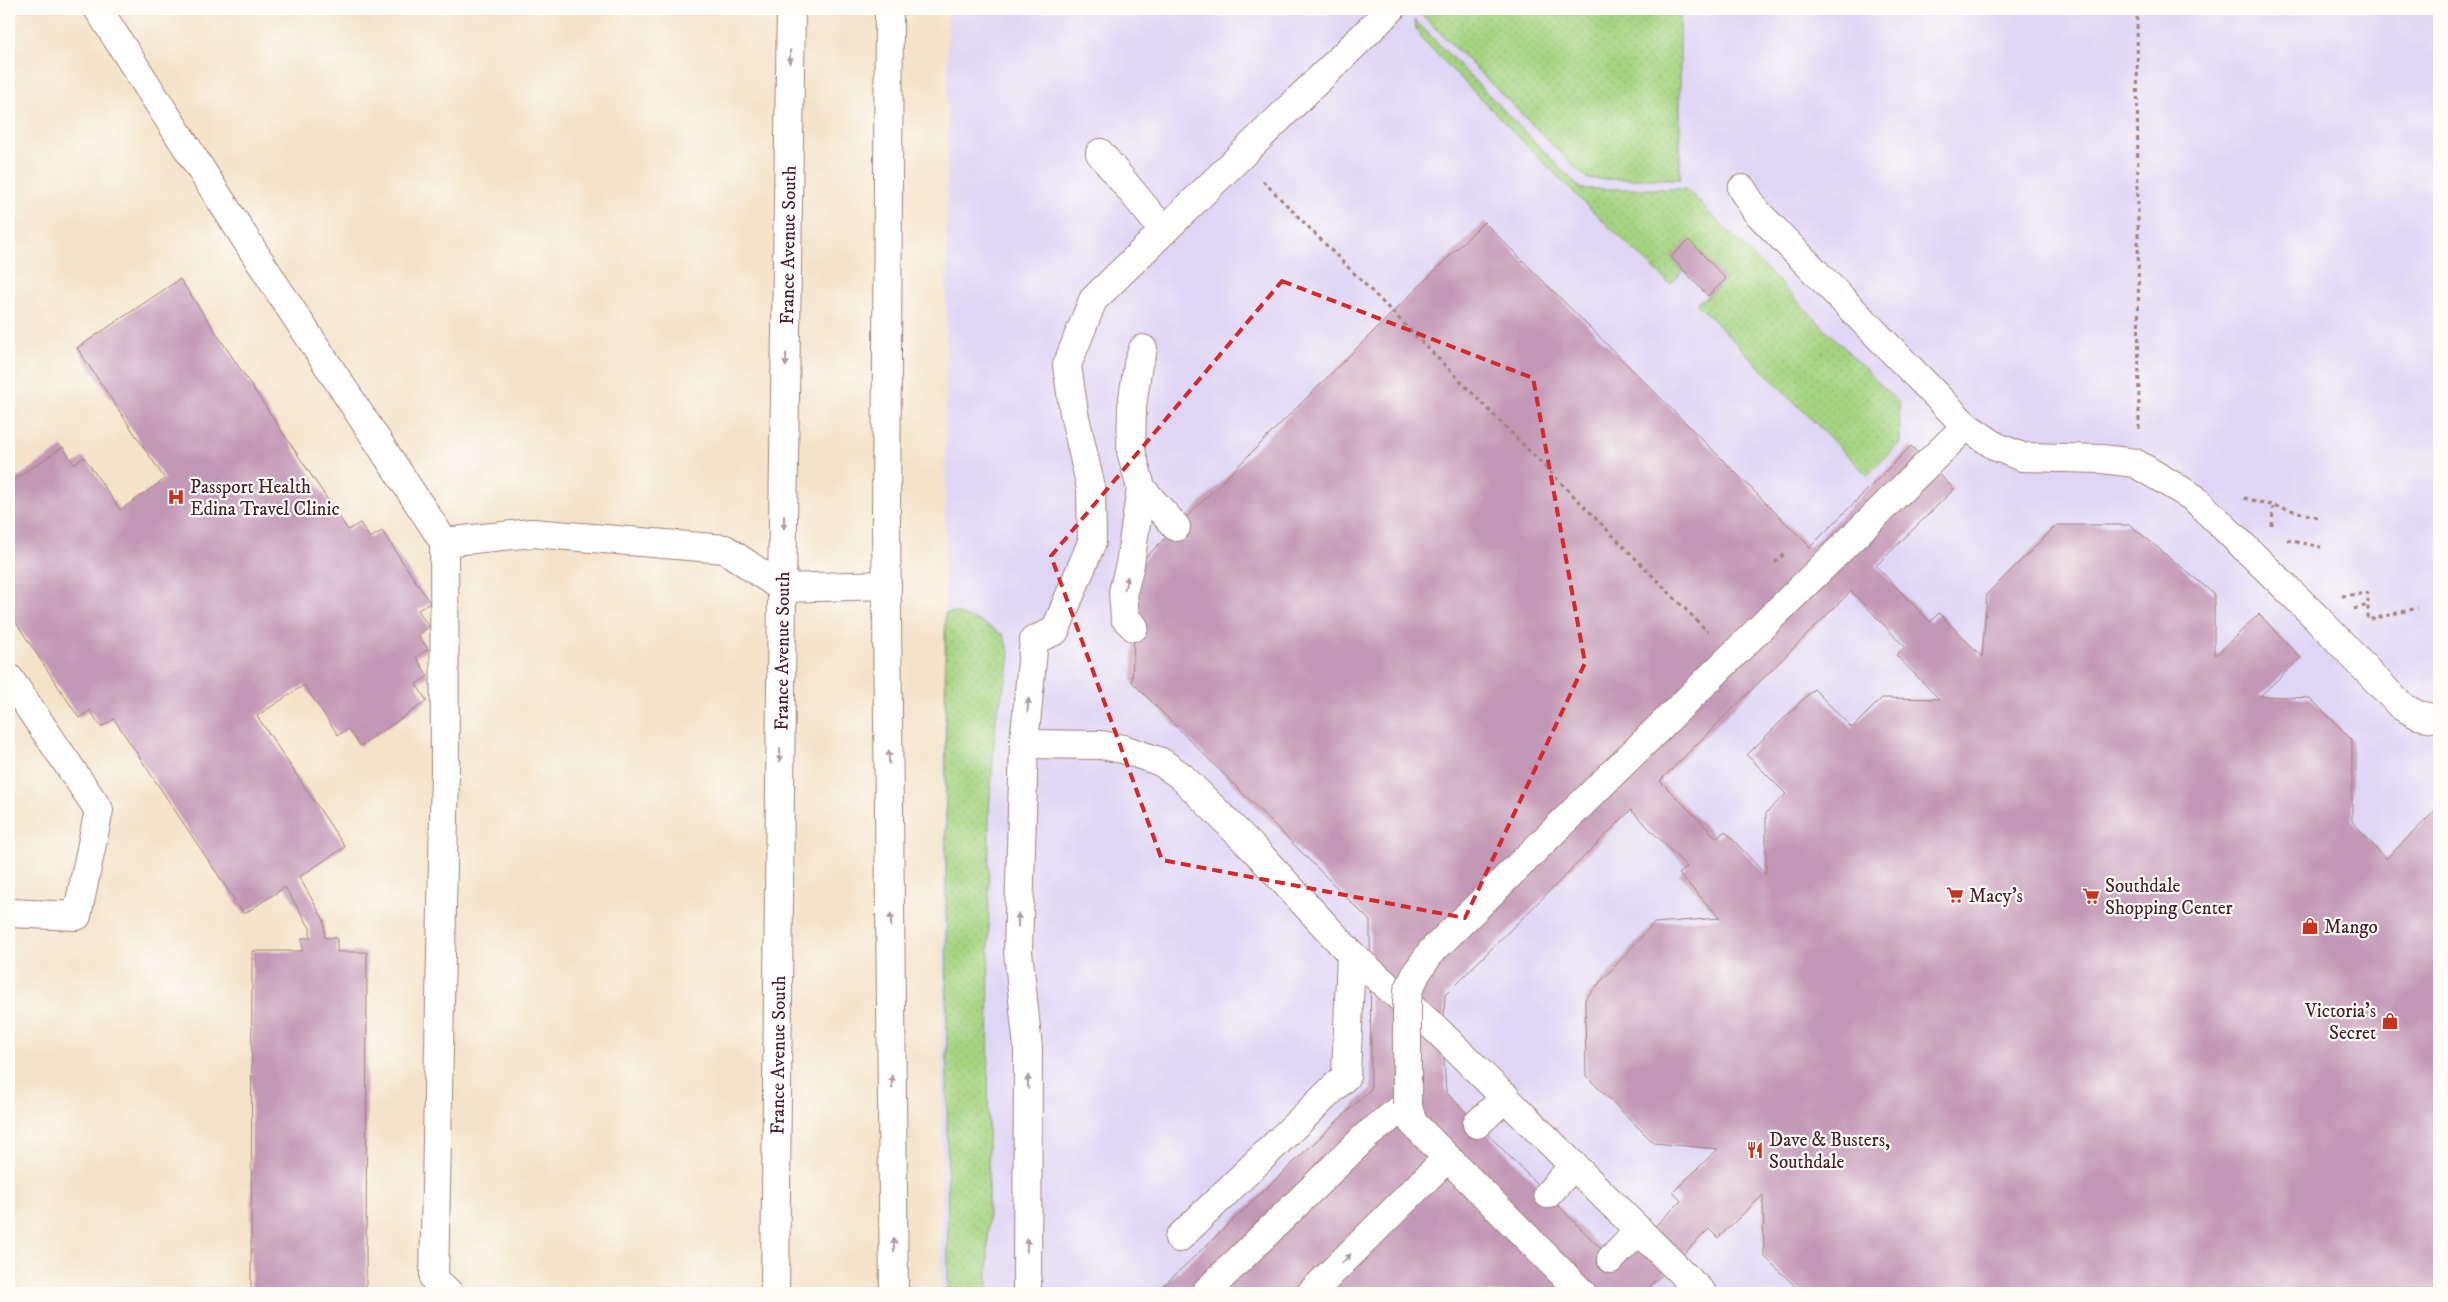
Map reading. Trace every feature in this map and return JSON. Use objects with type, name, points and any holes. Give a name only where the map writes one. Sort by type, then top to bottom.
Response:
[{"type":"main road","points":[[98,9],[276,288],[444,542],[445,769],[434,1279],[449,1293]]},
{"type":"main road","name":"France Avenue South","points":[[775,1293],[782,588],[791,9]]},
{"type":"main road","points":[[889,9],[887,585],[894,1293]]},
{"type":"main road","points":[[1027,1293],[1028,1048],[1018,951],[1024,744],[1034,640],[1055,631],[1092,542],[1091,488],[1074,413],[1067,365],[1093,300],[1391,9]]},
{"type":"main road","points":[[1100,153],[1164,231]]},
{"type":"main road","points":[[1742,190],[1756,211],[1966,426],[1997,447],[2022,457],[2102,459],[2135,463],[2162,478],[2194,498],[2316,618],[2401,706],[2418,715],[2439,719]]},
{"type":"main road","points":[[1134,627],[1125,618],[1123,592],[1132,554],[1141,488],[1131,451],[1132,406],[1142,349]]},
{"type":"main road","points":[[1582,1293],[1413,1123],[1407,1104],[1408,991],[1417,972],[1437,947],[1966,426]]},
{"type":"main road","points":[[1141,488],[1176,527]]},
{"type":"main road","points":[[444,542],[532,534],[725,549],[782,588],[887,585]]},
{"type":"main road","points":[[9,678],[99,810],[77,916],[9,913]]},
{"type":"main road","points":[[1024,744],[1101,745],[1142,754],[1161,762],[1180,776],[1256,852],[1351,954],[1438,1031],[1702,1293]]},
{"type":"main road","points":[[1179,1238],[1346,1076],[1351,954]]},
{"type":"main road","points":[[1477,1124],[1506,1097]]},
{"type":"main road","points":[[1205,1293],[1366,1136],[1407,1104]]},
{"type":"main road","points":[[1311,1293],[1447,1158]]},
{"type":"main road","points":[[1548,1194],[1574,1165]]},
{"type":"main road","points":[[1612,1258],[1639,1230]]},
{"type":"path","points":[[2137,9],[2139,436]]},
{"type":"path","points":[[1260,177],[1707,631],[1713,624]]},
{"type":"path","points":[[2272,534],[2273,507],[2320,518]]},
{"type":"path","points":[[2279,537],[2320,547]]},
{"type":"path","points":[[1773,565],[1784,553]]},
{"type":"path","points":[[2368,593],[2368,620],[2418,608]]},
{"type":"highlighted area","points":[[1282,281],[1533,378],[1585,663],[1465,918],[1162,860],[1051,556]]},
{"type":"shaded area","points":[[948,9],[2439,9],[2439,1293],[941,1293]]},
{"type":"green space","points":[[1423,9],[1680,9],[1680,179],[1587,179],[1419,12]]},
{"type":"green space","points":[[1415,20],[1581,189],[1686,189],[1899,403],[1900,443],[1867,475],[1696,303],[1708,296],[1726,279],[1689,241],[1671,257],[1683,271],[1670,284],[1579,198],[1422,39],[1416,29]]},
{"type":"green space","points":[[945,613],[956,613],[983,623],[1003,635],[1010,655],[1006,681],[996,716],[989,812],[988,1293],[948,1293]]},
{"type":"building","points":[[1484,222],[1810,547],[1911,446],[1954,489],[1876,566],[1930,622],[1939,613],[1982,657],[1987,594],[2057,525],[2130,525],[2214,594],[2214,652],[2216,655],[2259,614],[2301,658],[2260,696],[2310,698],[2352,740],[2352,821],[2386,859],[2439,807],[2439,1293],[1802,1293],[1764,1256],[1763,1195],[1718,1238],[1709,1229],[1643,1293],[1156,1293],[1371,1089],[1370,921],[1132,682],[1137,566]],"holes":[[[1851,591],[1905,647],[1896,655],[1939,699],[1882,698],[1852,728],[1814,689],[1747,755],[1786,794],[1766,813],[1766,875],[1725,831],[1717,838],[1660,781]],[[1631,810],[1687,867],[1679,874],[1720,918],[1654,923],[1585,999],[1586,1076],[1654,1143],[1718,1149],[1673,1192],[1681,1201],[1616,1264],[1446,1092],[1443,1044],[1445,995]]]},
{"type":"building","points":[[1689,240],[1726,279],[1708,296],[1671,257]]},
{"type":"building","points":[[180,279],[348,530],[360,523],[370,538],[382,531],[430,603],[418,610],[429,627],[418,635],[428,649],[416,657],[428,676],[416,684],[427,701],[360,746],[348,729],[338,735],[304,685],[257,716],[345,847],[299,877],[324,920],[325,938],[337,938],[337,952],[367,952],[366,1293],[251,1293],[252,951],[302,951],[302,938],[310,938],[310,928],[285,887],[244,914],[114,719],[101,727],[90,710],[79,718],[9,612],[9,483],[63,447],[74,464],[84,457],[120,510],[165,479],[77,348]]},
{"type":"place","name":"Passport Health Edina Travel Clinic","points":[[176,497]]},
{"type":"place","name":"Macy's","points":[[1955,895]]},
{"type":"place","name":"Southdale Shopping Center","points":[[2091,896]]},
{"type":"place","name":"Mango","points":[[2310,926]]},
{"type":"place","name":"Victoria's Secret","points":[[2390,1021]]},
{"type":"place","name":"Dave & Busters, Southdale","points":[[1755,1150]]}]
